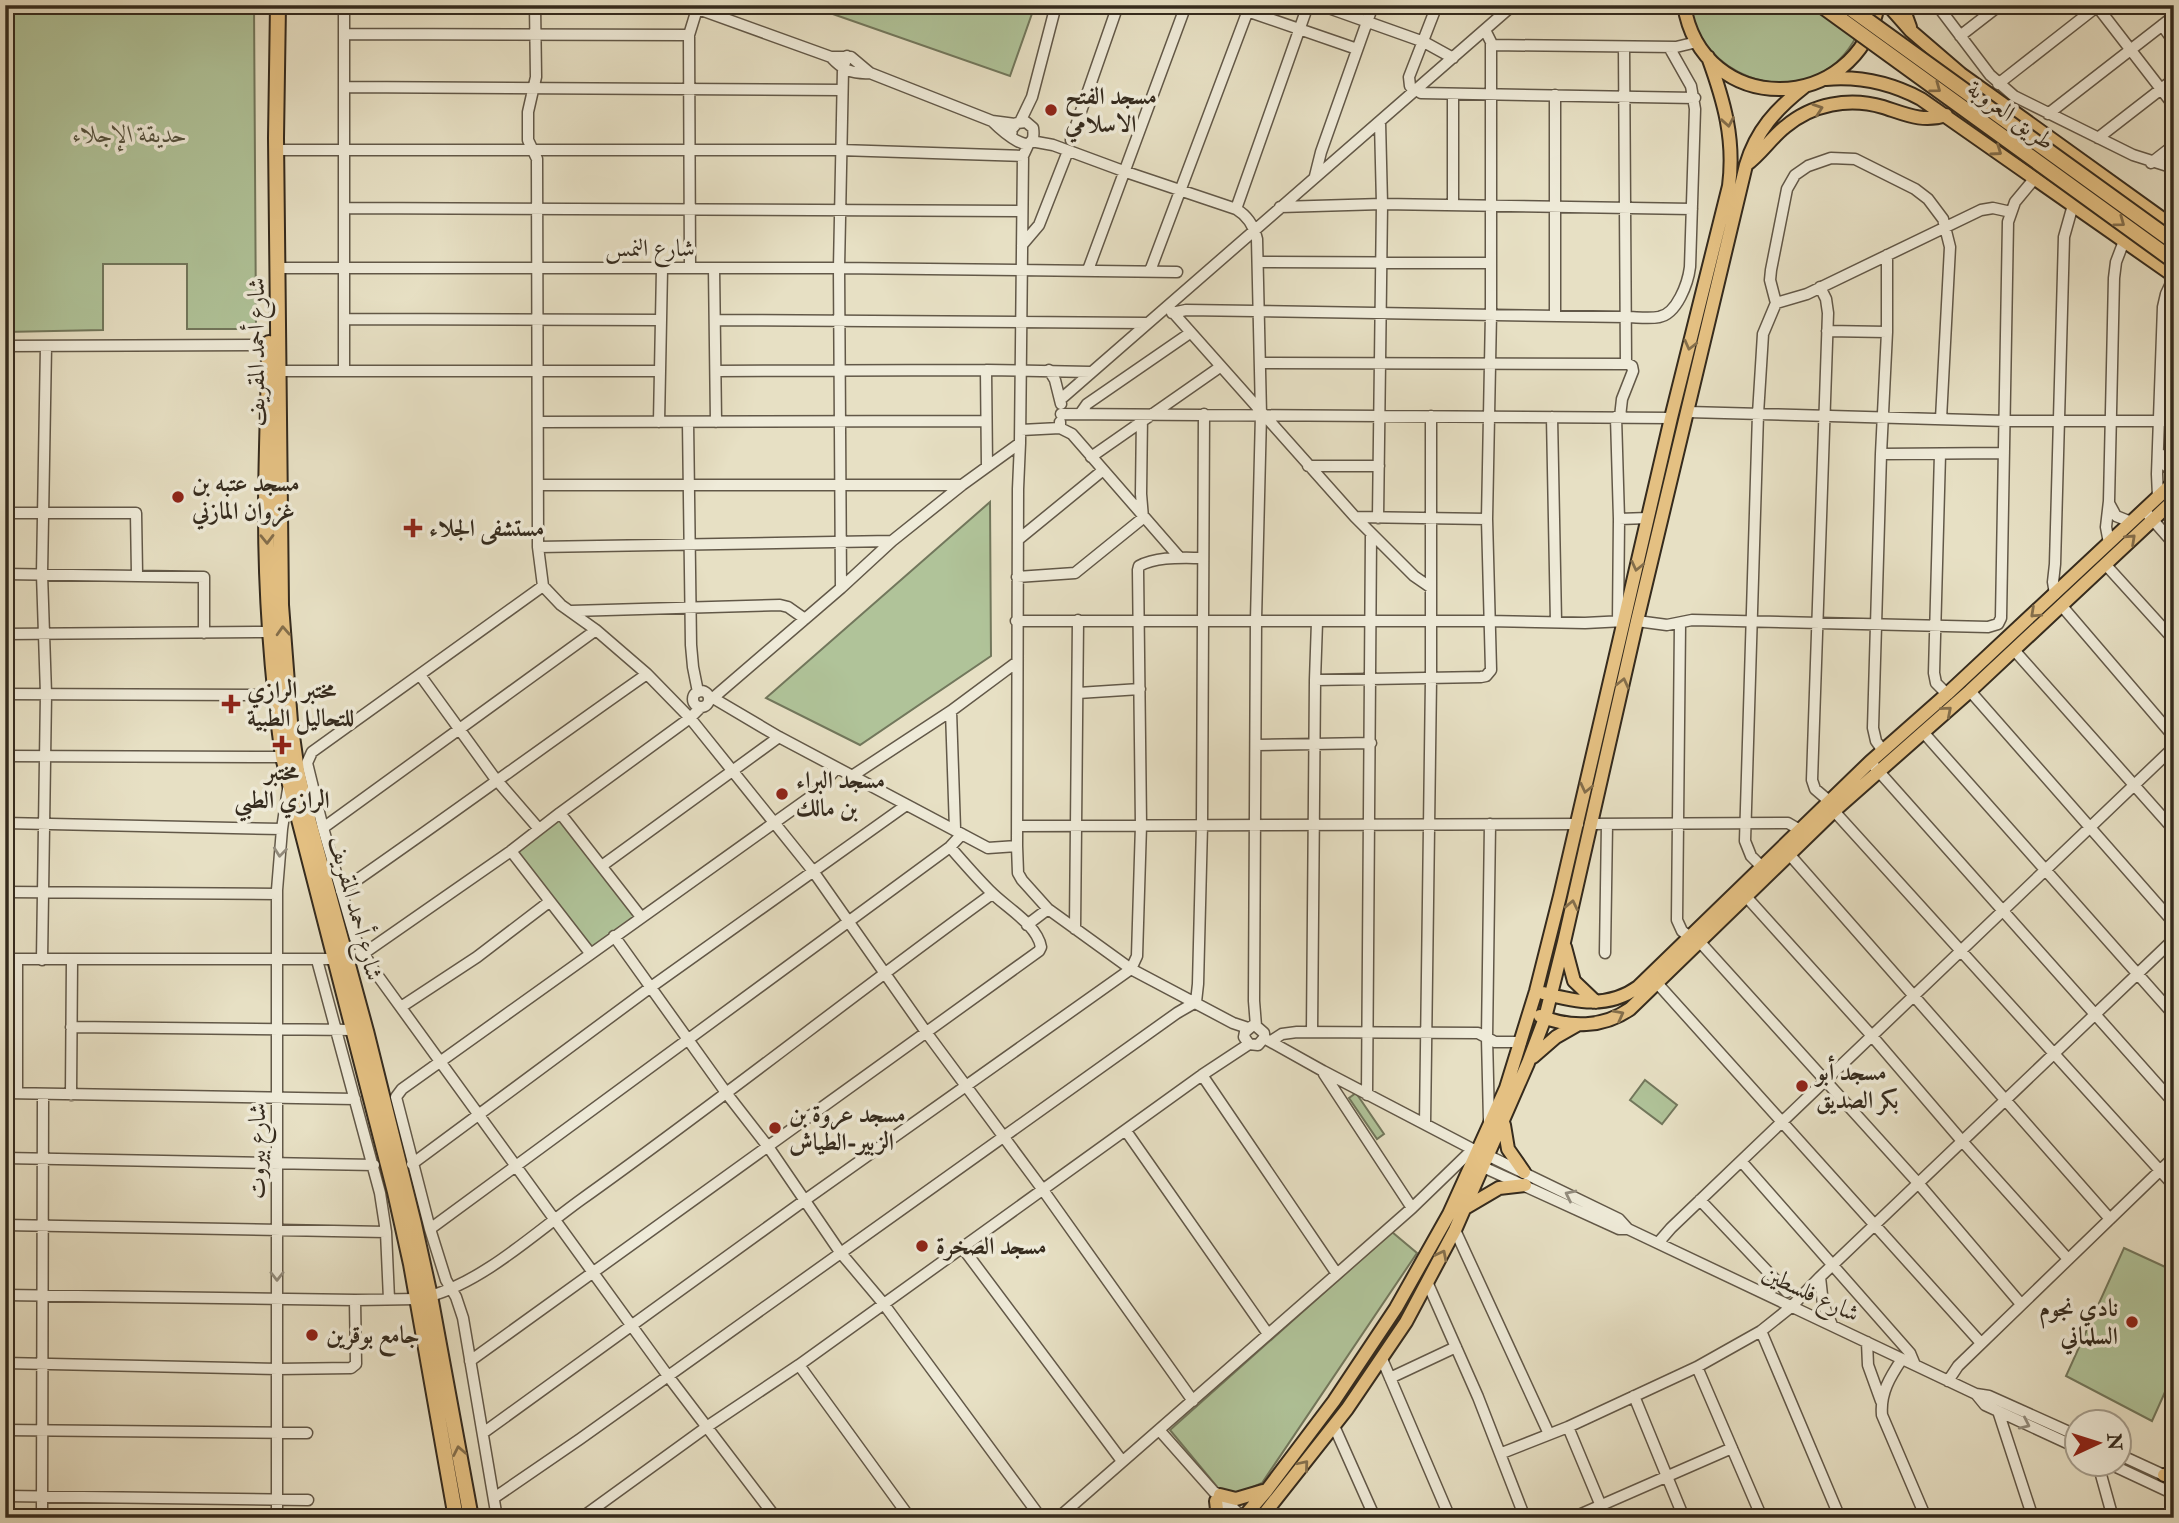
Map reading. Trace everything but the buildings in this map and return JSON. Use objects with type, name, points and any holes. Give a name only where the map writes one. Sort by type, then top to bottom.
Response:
[{"type":"highway","name":"شارع أحمد المقريف","points":[[269,5],[269,345],[273,484],[285,683],[297,771],[366,1031],[471,1518]]},
{"type":"highway","name":"شارع أحمد المقريف","points":[[278,5],[276,149],[279,371],[273,484],[270,632],[275,695],[289,785],[423,1297],[456,1518]]},
{"type":"highway","name":"طريق العروبة","points":[[1821,5],[2174,261]]},
{"type":"highway","name":"طريق العروبة","points":[[1846,5],[2174,242]]},
{"type":"main road","points":[[1684,5],[1697,43],[1708,57],[1726,73],[1746,84],[1769,89],[1804,87],[1826,79],[1845,66],[1861,48],[1872,28],[1878,5]]},
{"type":"main road","name":"طريق العروبة","points":[[1888,5],[1914,34],[1976,85],[2174,227]]},
{"type":"main road","points":[[1898,88],[1896,73],[1899,59],[1914,34],[1902,5]]},
{"type":"main road","points":[[1243,1518],[1334,1401],[1396,1308],[1481,1156],[1504,1121],[1545,1018],[1564,942],[1584,824],[1648,518],[1731,173],[1728,121],[1708,57]]},
{"type":"main road","name":"طريق العروبة","points":[[1826,79],[1864,79],[1898,88],[1922,99],[2174,277]]},
{"type":"main road","points":[[1627,621],[1688,412],[1746,165],[1753,146],[1769,119],[1804,87]]},
{"type":"main road","points":[[1746,165],[1792,121],[1809,111],[1828,105],[1847,102],[1871,104],[1924,119],[1946,116]]},
{"type":"main road","points":[[1874,766],[1883,751],[1947,694],[2105,564],[2148,515],[2158,497],[2174,482]]},
{"type":"main road","points":[[1743,893],[1762,867],[1800,830],[1831,806],[1874,766],[1923,732],[2014,650],[2058,600],[2066,584],[2131,522],[2174,500]]},
{"type":"main road","points":[[1536,991],[1579,1002],[1612,1000],[1630,992],[1695,939],[1789,854],[1831,806]]},
{"type":"main road","points":[[1261,1518],[1334,1426],[1382,1359],[1428,1284],[1455,1230],[1465,1208],[1489,1128],[1521,1042],[1584,824]]},
{"type":"main road","points":[[1530,1011],[1545,1018],[1578,1025],[1608,1021],[1620,1016],[1657,983],[1695,939]]},
{"type":"main road","points":[[1564,942],[1568,967],[1574,981],[1596,1002]]},
{"type":"main road","points":[[1528,1063],[1546,1044],[1578,1025]]},
{"type":"main road","points":[[1465,1208],[1499,1188],[1524,1178],[1508,1149],[1504,1121]]},
{"type":"main road","points":[[1219,1518],[1217,1496],[1236,1499],[1267,1490]]},
{"type":"street","points":[[344,5],[344,370]]},
{"type":"street","points":[[535,5],[536,77],[528,112],[528,139],[537,159],[538,547],[543,586],[646,674],[690,719],[813,872],[1193,1401]]},
{"type":"street","points":[[1056,5],[1032,97],[1025,141],[1020,323],[1021,430],[1017,489],[1018,873],[1032,894],[1048,909],[1130,969],[1196,1002],[1252,1027],[1261,1028],[1267,1039]]},
{"type":"street","points":[[1022,245],[1039,225],[1118,5]]},
{"type":"street","points":[[1088,270],[1186,5]]},
{"type":"street","points":[[1236,209],[1308,5]]},
{"type":"street","points":[[1321,5],[1424,42],[1453,58]]},
{"type":"street","points":[[1315,176],[1373,5]]},
{"type":"street","points":[[1437,5],[1409,77],[1410,86],[1415,90],[1428,94],[1695,98]]},
{"type":"street","points":[[1061,400],[1146,323],[1170,309],[1255,229],[1513,5]]},
{"type":"street","points":[[1937,5],[1998,84],[2022,101],[2151,163],[2174,168]]},
{"type":"street","points":[[1960,36],[2000,5]]},
{"type":"street","points":[[1998,84],[2097,6],[2174,106]]},
{"type":"street","points":[[690,268],[688,89],[692,7],[831,57],[847,56],[860,62],[870,73]]},
{"type":"street","points":[[1150,271],[1249,8],[1356,50]]},
{"type":"street","points":[[2049,114],[2174,16]]},
{"type":"street","points":[[2162,26],[2174,42]]},
{"type":"street","points":[[1315,680],[1432,679],[1481,677],[1489,673],[1487,519],[1491,313],[1491,45],[1485,30]]},
{"type":"street","points":[[345,34],[689,35]]},
{"type":"street","points":[[1491,45],[1669,47],[1697,43]]},
{"type":"street","points":[[1625,47],[1626,364]]},
{"type":"street","points":[[1170,309],[1660,317],[1672,308],[1689,274],[1692,209],[1695,98],[1669,47]]},
{"type":"street","points":[[841,588],[839,210],[842,86],[847,56]]},
{"type":"street","points":[[831,57],[843,69],[854,74],[870,73],[992,121],[1025,141]]},
{"type":"street","points":[[345,87],[688,89],[842,86],[854,74],[860,62]]},
{"type":"street","points":[[2098,138],[2174,79]]},
{"type":"street","points":[[1453,94],[1453,205]]},
{"type":"street","points":[[1555,95],[1555,315]]},
{"type":"street","points":[[1025,141],[1012,130],[1032,97]]},
{"type":"street","points":[[992,121],[1017,123]]},
{"type":"street","points":[[1378,518],[1382,204],[1380,122]]},
{"type":"street","points":[[1017,123],[1025,141]]},
{"type":"street","points":[[276,149],[840,150],[1025,141],[1069,146],[1126,172],[1244,214],[1255,229],[1259,262],[1261,363],[1256,621],[1254,1001],[1252,1027],[1244,1037],[1249,1044]]},
{"type":"street","points":[[2151,163],[2174,145]]},
{"type":"street","points":[[1762,867],[1748,851],[1746,824],[1758,414],[1763,334],[1776,303],[1770,275],[1787,189],[1795,175],[1808,166],[1836,157],[1861,161],[1922,193],[1934,205],[1946,226],[1950,247],[1941,419]]},
{"type":"street","points":[[1016,621],[1627,621],[1667,625],[1692,620],[1992,627],[2000,621],[2008,228],[2011,212],[2018,198],[2035,178]]},
{"type":"street","points":[[1280,207],[1382,204],[1692,209]]},
{"type":"street","points":[[2073,205],[2064,237],[2055,564],[2052,576],[2058,600],[2174,737]]},
{"type":"street","points":[[344,208],[1022,211]]},
{"type":"street","points":[[1776,303],[1797,298],[1987,208],[2011,212]]},
{"type":"street","points":[[2109,543],[2106,527],[2115,270],[2124,241]]},
{"type":"street","points":[[1883,751],[1875,741],[1872,727],[1887,332],[1887,255]]},
{"type":"street","points":[[1259,262],[1491,262]]},
{"type":"street","name":"شارع النمس","points":[[279,268],[839,268],[1177,272]]},
{"type":"street","points":[[714,268],[716,422]]},
{"type":"street","points":[[659,422],[662,269]]},
{"type":"street","points":[[2158,497],[2163,307],[2174,277]]},
{"type":"street","points":[[1820,287],[1827,306],[1827,331],[1812,780],[1815,789],[2174,1186]]},
{"type":"street","points":[[1170,309],[1355,517],[1414,576],[1430,587]]},
{"type":"street","points":[[344,319],[661,320]]},
{"type":"street","points":[[715,320],[1146,323]]},
{"type":"street","points":[[1827,331],[1887,332]]},
{"type":"street","points":[[1080,414],[1087,404],[1190,333]]},
{"type":"street","points":[[5,346],[269,345]]},
{"type":"street","points":[[42,960],[46,634],[42,573],[46,346]]},
{"type":"street","points":[[1261,363],[1632,366],[1633,371],[1618,417],[1619,519],[1627,621]]},
{"type":"street","points":[[1091,457],[1220,367]]},
{"type":"street","points":[[986,370],[987,467]]},
{"type":"street","points":[[1049,370],[1061,400],[1060,428]]},
{"type":"street","points":[[279,371],[660,371]]},
{"type":"street","points":[[716,371],[1090,372]]},
{"type":"street","points":[[1688,412],[2005,421],[2174,421]]},
{"type":"street","points":[[1061,414],[1145,417],[1261,414],[1671,418]]},
{"type":"street","points":[[1196,1002],[1202,825],[1204,414]]},
{"type":"street","points":[[1425,1124],[1432,679],[1431,416]]},
{"type":"street","points":[[1143,518],[1141,494],[1145,417]]},
{"type":"street","points":[[1552,417],[1556,622]]},
{"type":"street","points":[[538,422],[985,421]]},
{"type":"street","points":[[688,422],[693,667],[698,692],[694,701],[701,707]]},
{"type":"street","points":[[1021,430],[1060,428],[1072,434],[1180,558]]},
{"type":"street","points":[[363,954],[511,851],[690,719],[892,541],[1020,443]]},
{"type":"street","points":[[2159,451],[2165,465],[2174,472]]},
{"type":"street","points":[[1881,454],[2004,453]]},
{"type":"street","points":[[1940,454],[1934,678],[1947,694]]},
{"type":"street","points":[[1308,466],[1379,466]]},
{"type":"street","points":[[1019,539],[1102,471]]},
{"type":"street","points":[[539,485],[962,485]]},
{"type":"street","points":[[2109,501],[2116,516],[2131,522]]},
{"type":"street","points":[[5,513],[136,513],[137,574]]},
{"type":"street","points":[[2148,515],[2174,544]]},
{"type":"street","points":[[1355,517],[1487,519]]},
{"type":"street","points":[[1017,577],[1076,573],[1143,518]]},
{"type":"street","points":[[1619,519],[1648,518]]},
{"type":"street","points":[[1367,1095],[1371,534]]},
{"type":"street","points":[[538,547],[892,541]]},
{"type":"street","points":[[483,1433],[1130,969],[1137,956],[1141,825],[1139,566],[1180,558],[1202,558]]},
{"type":"street","points":[[2055,564],[2057,573],[2066,584]]},
{"type":"street","points":[[2105,564],[2174,640]]},
{"type":"street","points":[[5,574],[204,577],[204,633]]},
{"type":"street","points":[[543,586],[308,757],[323,828],[355,938],[363,954],[439,1063],[668,1376],[776,1518]]},
{"type":"street","points":[[570,611],[780,605],[788,607],[805,619]]},
{"type":"street","points":[[1074,929],[1077,620]]},
{"type":"street","points":[[1312,1032],[1317,622]]},
{"type":"street","points":[[1680,624],[1679,928],[1695,939],[1826,1080],[2021,1304]]},
{"type":"street","points":[[323,828],[596,630]]},
{"type":"street","points":[[5,634],[270,632]]},
{"type":"street","points":[[2014,650],[2174,830]]},
{"type":"street","points":[[852,776],[951,711],[1017,662]]},
{"type":"street","points":[[341,891],[459,810],[496,780],[646,674]]},
{"type":"street","points":[[420,675],[496,780],[539,829]]},
{"type":"street","points":[[1078,693],[1139,689]]},
{"type":"street","points":[[1970,691],[2174,923]]},
{"type":"street","points":[[698,692],[705,692],[779,737],[988,848],[1017,846]]},
{"type":"street","points":[[5,694],[275,695]]},
{"type":"street","points":[[430,1229],[950,847],[959,831],[951,711]]},
{"type":"street","points":[[1923,732],[2174,1015]]},
{"type":"street","points":[[603,865],[779,737]]},
{"type":"street","points":[[1257,745],[1371,743]]},
{"type":"street","points":[[1658,1243],[2174,747]]},
{"type":"street","points":[[5,757],[283,757]]},
{"type":"street","points":[[1874,766],[2174,1103]]},
{"type":"street","points":[[497,1518],[463,1318],[453,1289],[446,1280],[430,1229],[396,1097],[402,1089],[813,794],[837,768]]},
{"type":"street","name":"شارع بيروت","points":[[277,1518],[277,894],[282,829],[289,785]]},
{"type":"street","points":[[412,1164],[651,987],[905,806]]},
{"type":"street","points":[[560,813],[641,917]]},
{"type":"street","points":[[5,823],[282,829]]},
{"type":"street","points":[[1489,1128],[1487,1038],[1490,824]]},
{"type":"street","points":[[1605,953],[1608,824]]},
{"type":"street","points":[[1018,826],[1788,824],[1800,830]]},
{"type":"street","points":[[470,1361],[1039,951],[1040,940],[992,894],[950,847]]},
{"type":"street","points":[[511,851],[590,953]]},
{"type":"street","points":[[1789,854],[2110,1219]]},
{"type":"street","points":[[5,891],[277,894]]},
{"type":"street","points":[[1743,893],[1872,1035],[1962,1142],[2068,1259]]},
{"type":"street","points":[[5,1295],[355,1300],[423,1297],[453,1289],[502,1257],[727,1094],[885,972],[992,894]]},
{"type":"street","points":[[401,1007],[477,957],[549,902]]},
{"type":"street","points":[[1027,925],[1048,909]]},
{"type":"street","points":[[614,936],[769,1148],[840,1252],[883,1303],[1041,1518]]},
{"type":"street","points":[[1502,1453],[1569,1427],[1697,1367],[1761,1331],[1791,1307],[2174,939]]},
{"type":"street","points":[[5,959],[335,960]]},
{"type":"street","points":[[17,959],[17,1093]]},
{"type":"street","points":[[71,1095],[72,960]]},
{"type":"street","points":[[317,960],[374,1165],[386,1232],[389,1299]]},
{"type":"street","points":[[1657,983],[1981,1343]]},
{"type":"street","points":[[495,1498],[1003,1135],[1196,1002]]},
{"type":"street","points":[[5,1026],[17,1026]]},
{"type":"street","points":[[71,1027],[355,1030]]},
{"type":"street","points":[[582,1518],[1249,1044],[1258,1045],[1282,1034],[1312,1032],[1478,1033],[1495,1042],[1521,1042]]},
{"type":"street","name":"شارع فلسطين","points":[[1267,1039],[1323,1072],[1524,1178],[1622,1221],[1628,1229],[1915,1366],[2064,1430]]},
{"type":"street","points":[[1323,1072],[1412,1208]]},
{"type":"street","points":[[1202,1075],[1337,1274]]},
{"type":"street","points":[[5,1093],[355,1099]]},
{"type":"street","points":[[42,1518],[43,1094]]},
{"type":"street","points":[[1126,1131],[1268,1334]]},
{"type":"street","points":[[1058,1518],[1412,1208],[1481,1156]]},
{"type":"street","points":[[1948,1381],[1958,1366],[1981,1343],[2174,1157]]},
{"type":"street","points":[[5,1158],[374,1165]]},
{"type":"street","points":[[1741,1161],[1910,1353],[1915,1366]]},
{"type":"street","points":[[1700,1200],[1787,1292]]},
{"type":"street","points":[[5,1226],[386,1232]]},
{"type":"street","points":[[1455,1230],[1549,1434]]},
{"type":"street","points":[[962,1247],[1122,1461]]},
{"type":"street","points":[[1820,1277],[1823,1304],[1832,1325]]},
{"type":"street","points":[[1428,1284],[1502,1453],[1525,1518]]},
{"type":"street","points":[[5,1363],[354,1368],[355,1300]]},
{"type":"street","points":[[1761,1331],[1840,1518]]},
{"type":"street","points":[[1867,1342],[1868,1365],[1881,1401],[1882,1415],[1926,1518]]},
{"type":"street","points":[[1390,1378],[1456,1347]]},
{"type":"street","points":[[1382,1359],[1450,1518]]},
{"type":"street","points":[[1881,1401],[1889,1380],[1902,1359]]},
{"type":"street","points":[[799,1364],[910,1518]]},
{"type":"street","points":[[1697,1367],[1762,1518]]},
{"type":"street","name":"شارع فلسطين","points":[[1976,1394],[1985,1405],[2064,1442]]},
{"type":"street","points":[[1634,1396],[1684,1518]]},
{"type":"street","points":[[1998,1411],[2033,1518]]},
{"type":"street","points":[[1334,1426],[1375,1518]]},
{"type":"street","points":[[1569,1427],[1606,1518]]},
{"type":"street","points":[[5,1430],[307,1433]]},
{"type":"street","points":[[1160,1431],[1217,1496],[1243,1518]]},
{"type":"street","points":[[1572,1518],[1732,1448]]},
{"type":"street","points":[[2134,1461],[2170,1477]]},
{"type":"street","points":[[2134,1475],[2174,1494]]},
{"type":"street","points":[[2102,1478],[2113,1518]]},
{"type":"street","points":[[5,1496],[308,1500]]},
{"type":"street","points":[[1217,1496],[1230,1518]]},
{"type":"green space","name":"حديقة الإجلاء","points":[[5,5],[254,5],[256,329],[187,329],[187,264],[103,264],[103,330],[5,332]]},
{"type":"green space","points":[[807,5],[1035,5],[1010,76]]},
{"type":"green space","points":[[1691,5],[1868,5],[1868,8],[1854,41],[1840,59],[1820,74],[1797,82],[1773,83],[1749,77],[1728,66],[1710,50],[1697,29]]},
{"type":"green space","points":[[990,502],[991,656],[860,745],[766,698]]},
{"type":"green space","points":[[560,813],[640,917],[590,953],[512,851]]},
{"type":"green space","points":[[1645,1080],[1677,1105],[1662,1124],[1630,1100]]},
{"type":"green space","points":[[1356,1093],[1384,1134],[1377,1139],[1349,1098]]},
{"type":"green space","points":[[1392,1232],[1417,1253],[1262,1483],[1237,1494],[1218,1488],[1170,1430]]},
{"type":"green space","name":"نادي نجوم السلماني","points":[[2124,1248],[2174,1271],[2174,1372],[2152,1421],[2134,1412],[2134,1408],[2127,1408],[2066,1376]]},
{"type":"place","name":"مسجد الفتح الاسلامي","points":[[1051,110]]},
{"type":"place","name":"مسجد عتبه بن غزوان المازني","points":[[178,497]]},
{"type":"place","name":"مستشفى الجلاء","points":[[413,528]]},
{"type":"place","name":"مختبر الرازي للتحاليل الطبية","points":[[231,704]]},
{"type":"place","name":"مختبر الرازي الطبي","points":[[282,745]]},
{"type":"place","name":"مسجد البراء بن مالك","points":[[782,794]]},
{"type":"place","name":"مسجد أبو بكر الصديق","points":[[1802,1086]]},
{"type":"place","name":"مسجد عروة بن الزبير-الطياش","points":[[775,1128]]},
{"type":"place","name":"مسجد الصخرة","points":[[922,1246]]},
{"type":"place","name":"نادي نجوم السلماني","points":[[2132,1322]]},
{"type":"place","name":"جامع بوقرين","points":[[312,1335]]}]
